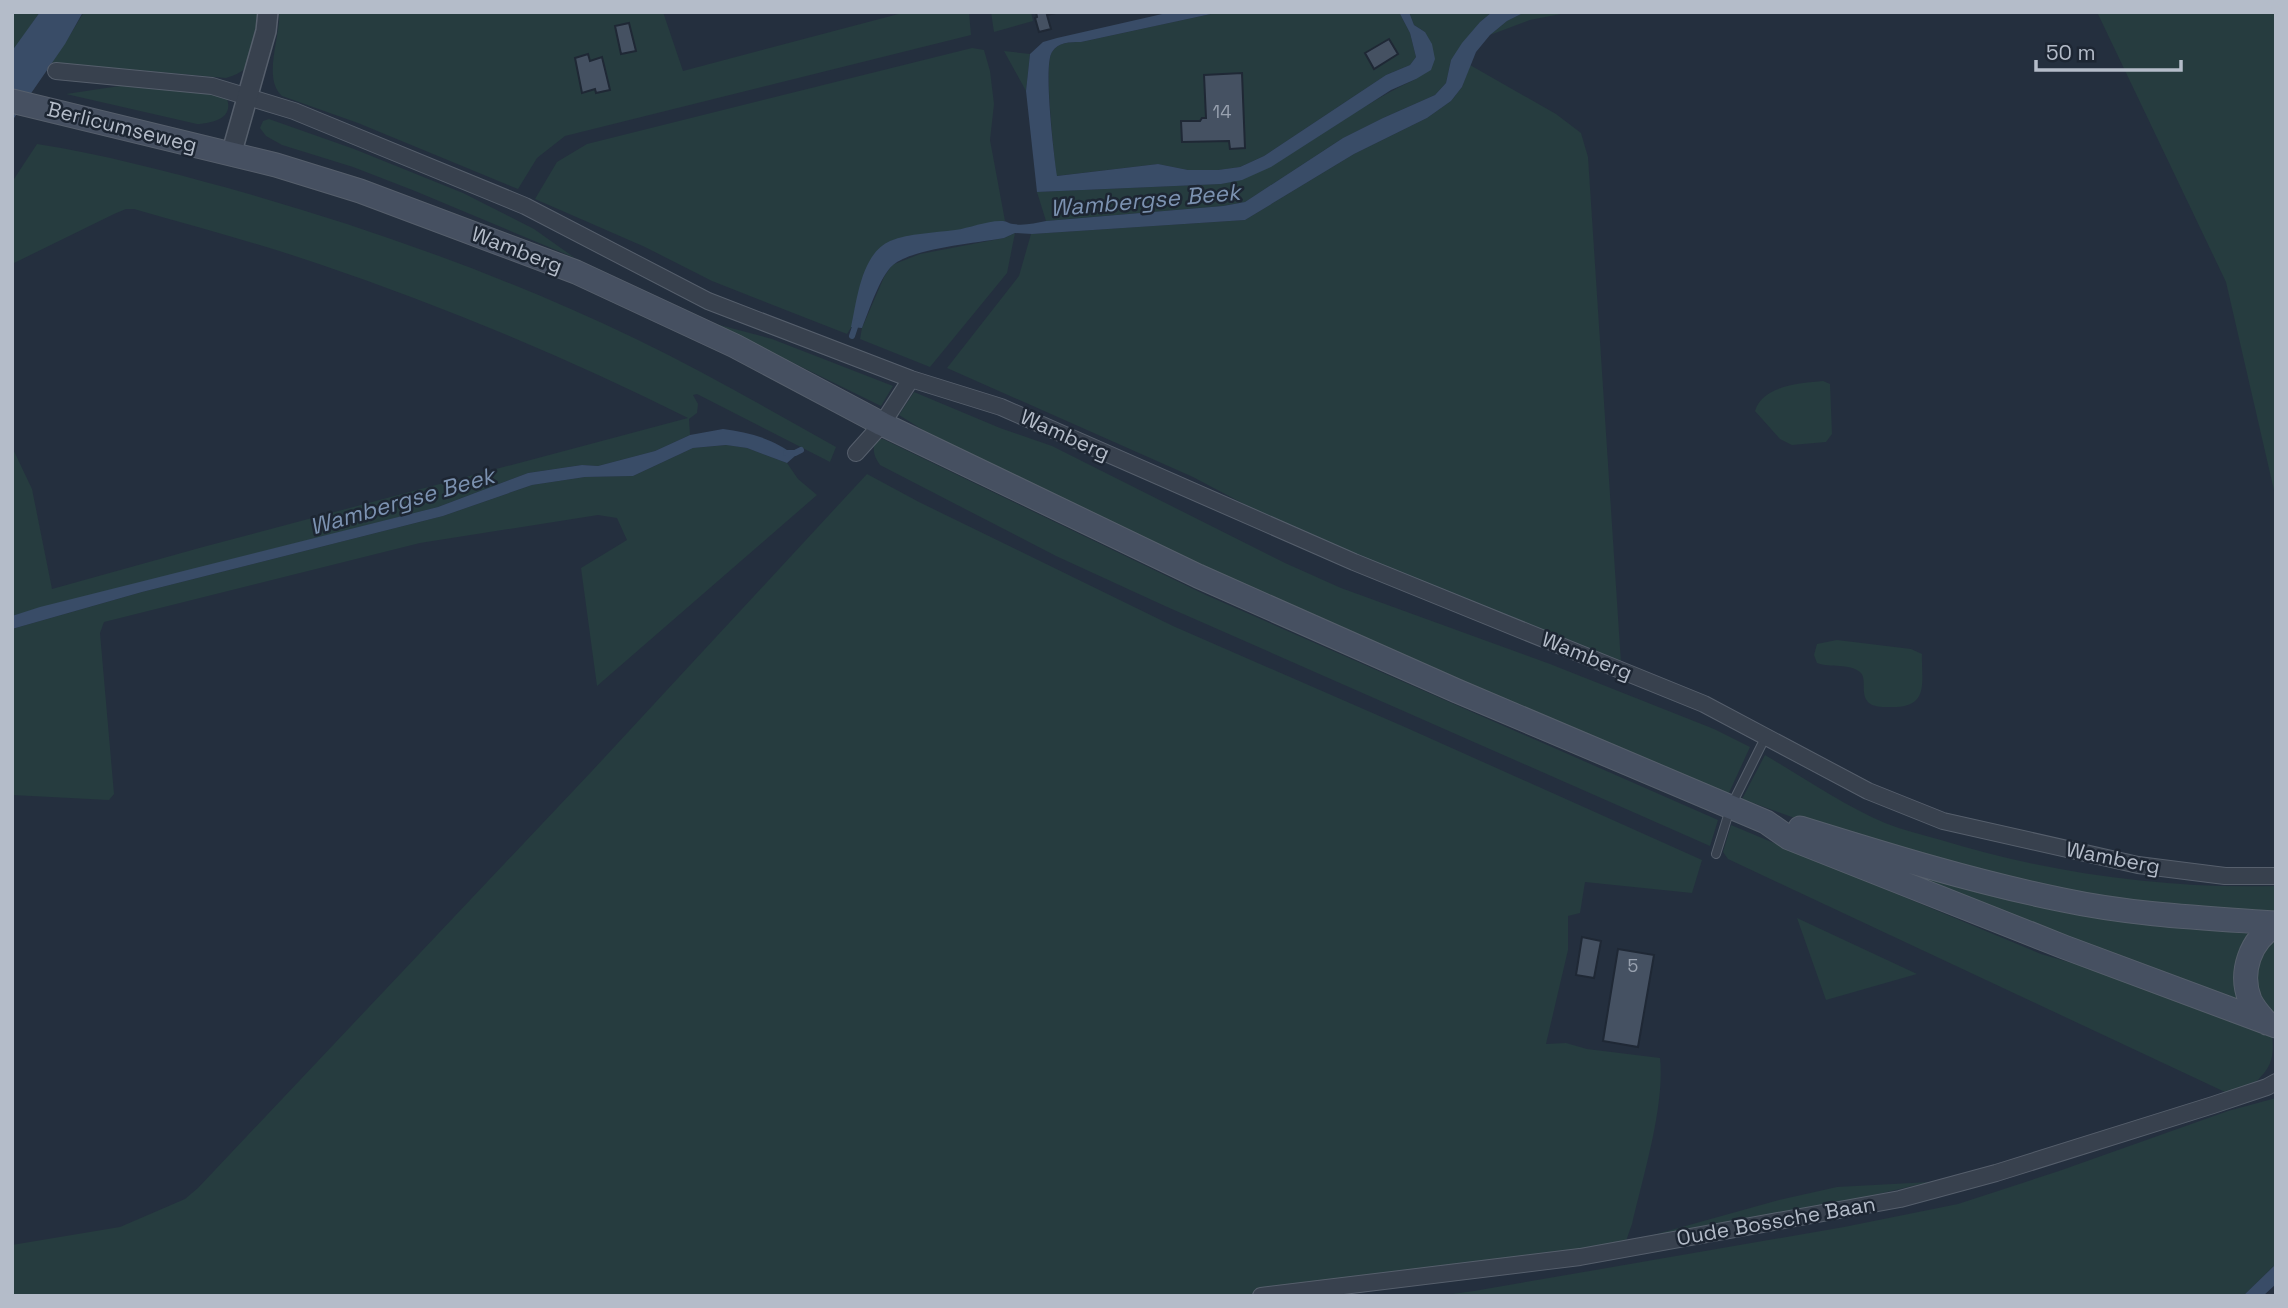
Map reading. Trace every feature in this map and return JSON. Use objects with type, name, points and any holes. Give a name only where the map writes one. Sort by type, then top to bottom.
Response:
[{"type":"main road","name":"Berlicumseweg","points":[[12,101],[230,155]]},
{"type":"main road","name":"Wamberg","points":[[230,155],[276,165],[360,191],[576,272],[735,346],[882,424],[1210,582],[1457,691],[1731,806],[1766,822],[1789,838],[2064,947],[2271,1025]]},
{"type":"main road","name":"Wamberg","points":[[1766,822],[1794,826],[1917,864],[2064,901],[2151,914],[2276,924]]},
{"type":"main road","points":[[2271,1025],[2251,1002],[2247,991],[2247,968],[2260,937],[2276,924]]},
{"type":"street","points":[[230,155],[266,31],[268,12]]},
{"type":"street","name":"Berlicumseweg","points":[[56,71],[212,86],[248,97]]},
{"type":"street","name":"Wamberg","points":[[248,97],[294,111],[525,206],[708,301],[911,379],[1001,407],[1354,562],[1704,704],[1868,791],[1943,821],[2138,865],[2225,876],[2276,876]]},
{"type":"street","points":[[856,453],[882,424],[911,379]]},
{"type":"street","name":"Oude Bossche Baan","points":[[1261,1296],[1580,1257],[1900,1199],[1996,1173],[2224,1102],[2276,1082]]},
{"type":"lane","points":[[1716,854],[1731,806],[1766,736]]},
{"type":"green space","points":[[12,12],[40,12],[23,37],[65,43],[84,12],[263,12],[259,44],[252,61],[237,74],[226,78],[12,59]]},
{"type":"green space","points":[[279,12],[663,12],[683,71],[906,12],[969,12],[971,35],[565,136],[537,158],[518,189],[358,123],[282,96],[273,79]]},
{"type":"green space","points":[[991,12],[1031,12],[1033,21],[994,32]]},
{"type":"green space","points":[[1220,12],[1399,12],[1410,33],[1416,57],[1410,65],[1386,75],[1264,156],[1240,167],[1188,170],[1158,164],[1056,176],[1049,74],[1052,52],[1058,46]]},
{"type":"green space","points":[[1409,12],[1492,12],[1480,22],[1451,60],[1446,83],[1435,95],[1343,138],[1245,202],[1046,221],[1037,192],[1221,184],[1245,178],[1277,162],[1375,101],[1416,79],[1425,32],[1414,25]]},
{"type":"green space","points":[[1525,12],[1571,12],[1530,20],[1490,35],[1507,21]]},
{"type":"green space","points":[[2097,12],[2276,12],[2276,499],[2226,282]]},
{"type":"green space","points":[[972,48],[984,50],[990,71],[994,104],[990,140],[1005,221],[908,236],[847,334],[712,281],[645,247],[535,199],[557,162],[587,144]]},
{"type":"green space","points":[[1004,51],[1030,54],[1026,91]]},
{"type":"green space","points":[[1470,65],[1556,114],[1581,133],[1588,157],[1621,663],[1376,566],[1276,521],[1193,477],[947,368],[1019,276],[1031,234],[1245,220],[1354,154],[1427,118],[1451,101],[1462,87]]},
{"type":"green space","points":[[133,84],[204,91],[227,99],[227,111],[220,119],[197,124],[66,94]]},
{"type":"green space","points":[[269,119],[354,149],[463,193],[534,229],[575,258],[353,167],[282,145],[266,136],[260,128],[263,121]]},
{"type":"green space","points":[[37,144],[157,169],[228,188],[384,236],[486,274],[636,339],[836,447],[830,462],[697,394],[693,395],[698,404],[697,413],[689,419],[690,435],[655,451],[598,466],[582,465],[528,473],[438,507],[12,616],[12,447],[32,489],[52,589],[688,418],[552,354],[413,298],[296,256],[134,209],[114,214],[12,264],[12,182]]},
{"type":"green space","points":[[1015,233],[1007,273],[930,367],[860,339],[862,328],[884,277],[892,265],[920,254],[1004,238]]},
{"type":"green space","points":[[712,323],[772,339],[893,386],[881,406]]},
{"type":"green space","points":[[1823,381],[1830,384],[1832,434],[1826,442],[1792,445],[1780,439],[1755,411],[1759,402],[1774,391]]},
{"type":"green space","points":[[914,392],[1000,428],[1052,446],[1285,563],[1341,588],[1550,664],[1714,729],[1750,747],[1728,795],[1181,559],[923,430],[899,415]]},
{"type":"green space","points":[[877,439],[883,439],[1206,595],[1718,820],[1710,846],[1056,556],[880,465],[874,452]]},
{"type":"green space","points":[[727,445],[747,448],[787,463],[798,479],[817,495],[597,686],[581,568],[627,540],[617,518],[598,515],[420,543],[104,622],[100,633],[114,794],[109,800],[12,795],[12,629],[142,592],[443,516],[532,485],[585,477],[633,476],[693,448]]},
{"type":"green space","points":[[867,474],[1173,626],[1702,860],[1692,893],[1585,882],[1580,913],[1568,916],[1568,950],[1546,1044],[1566,1043],[1587,1049],[1660,1058],[1661,1077],[1656,1119],[1626,1241],[1617,1249],[1234,1296],[12,1296],[12,1245],[120,1227],[185,1199],[198,1188],[592,771]]},
{"type":"green space","points":[[1837,640],[1911,649],[1922,654],[1919,696],[1914,702],[1896,707],[1869,703],[1864,695],[1860,672],[1850,667],[1817,663],[1814,655],[1817,644]]},
{"type":"green space","points":[[1765,755],[1854,808],[1906,830],[1982,852],[2064,870],[2191,885],[2276,886],[2276,913],[2066,895],[1825,829],[1742,799]]},
{"type":"green space","points":[[1731,825],[2041,954],[2137,982],[2272,1031],[2273,1051],[2269,1065],[2247,1091],[2225,1092],[1728,859],[1723,852]]},
{"type":"green space","points":[[1916,870],[2248,927],[2238,1008],[1913,881]]},
{"type":"green space","points":[[1797,918],[1917,974],[1826,1000]]},
{"type":"green space","points":[[2276,938],[2276,1015],[2268,1010],[2257,995],[2254,976],[2258,957]]},
{"type":"green space","points":[[2276,1098],[2276,1264],[2243,1296],[1437,1296],[1844,1227],[1958,1204],[2228,1111]]},
{"type":"green space","points":[[1930,1182],[1796,1213],[1646,1237],[1779,1200],[1837,1187]]},
{"type":"water","points":[[40,12],[83,12],[65,44],[12,121],[12,51]]},
{"type":"water","points":[[1171,12],[1220,12],[1081,42],[1065,43],[1052,52],[1049,92],[1057,176],[1158,164],[1188,170],[1218,170],[1240,167],[1264,156],[1386,75],[1410,65],[1416,57],[1410,33],[1399,12],[1409,12],[1414,25],[1425,32],[1432,44],[1435,59],[1431,70],[1391,90],[1271,167],[1242,180],[1221,184],[1037,192],[1026,91],[1030,54],[1043,42]]},
{"type":"water","points":[[1492,12],[1525,12],[1507,21],[1490,35],[1476,52],[1462,87],[1451,101],[1427,118],[1354,154],[1245,220],[1015,233],[1004,238],[915,254],[902,259],[888,270],[862,328],[851,327],[866,267],[880,247],[898,238],[997,221],[1025,224],[1245,202],[1343,138],[1435,95],[1446,83],[1451,60],[1462,43]]},
{"type":"water","points":[[723,429],[761,437],[795,456],[787,463],[747,448],[726,445],[693,448],[633,476],[585,477],[532,485],[443,516],[142,592],[12,629],[12,616],[40,607],[438,507],[528,473],[582,465],[598,466],[655,451],[690,435]]},
{"type":"water","points":[[2276,1264],[2276,1284],[2263,1296],[2243,1296]]},
{"type":"building","points":[[1036,12],[1060,12],[1047,15],[1051,29],[1039,32]]},
{"type":"building","points":[[629,23],[636,51],[621,54],[615,26]]},
{"type":"building","points":[[1389,39],[1398,54],[1374,69],[1365,53]]},
{"type":"building","points":[[588,54],[590,61],[602,57],[610,90],[596,93],[595,89],[582,93],[575,58]]},
{"type":"building","points":[[1242,73],[1245,148],[1230,149],[1229,141],[1182,142],[1181,121],[1200,121],[1206,118],[1204,75]]},
{"type":"building","points":[[1582,937],[1601,941],[1594,978],[1576,975]]},
{"type":"building","points":[[1618,949],[1654,955],[1638,1047],[1603,1041]]},
{"type":"waterway","name":"Wambergse Beek","points":[[852,336],[857,321]]},
{"type":"waterway","name":"Wambergse Beek","points":[[786,453],[801,450]]}]
